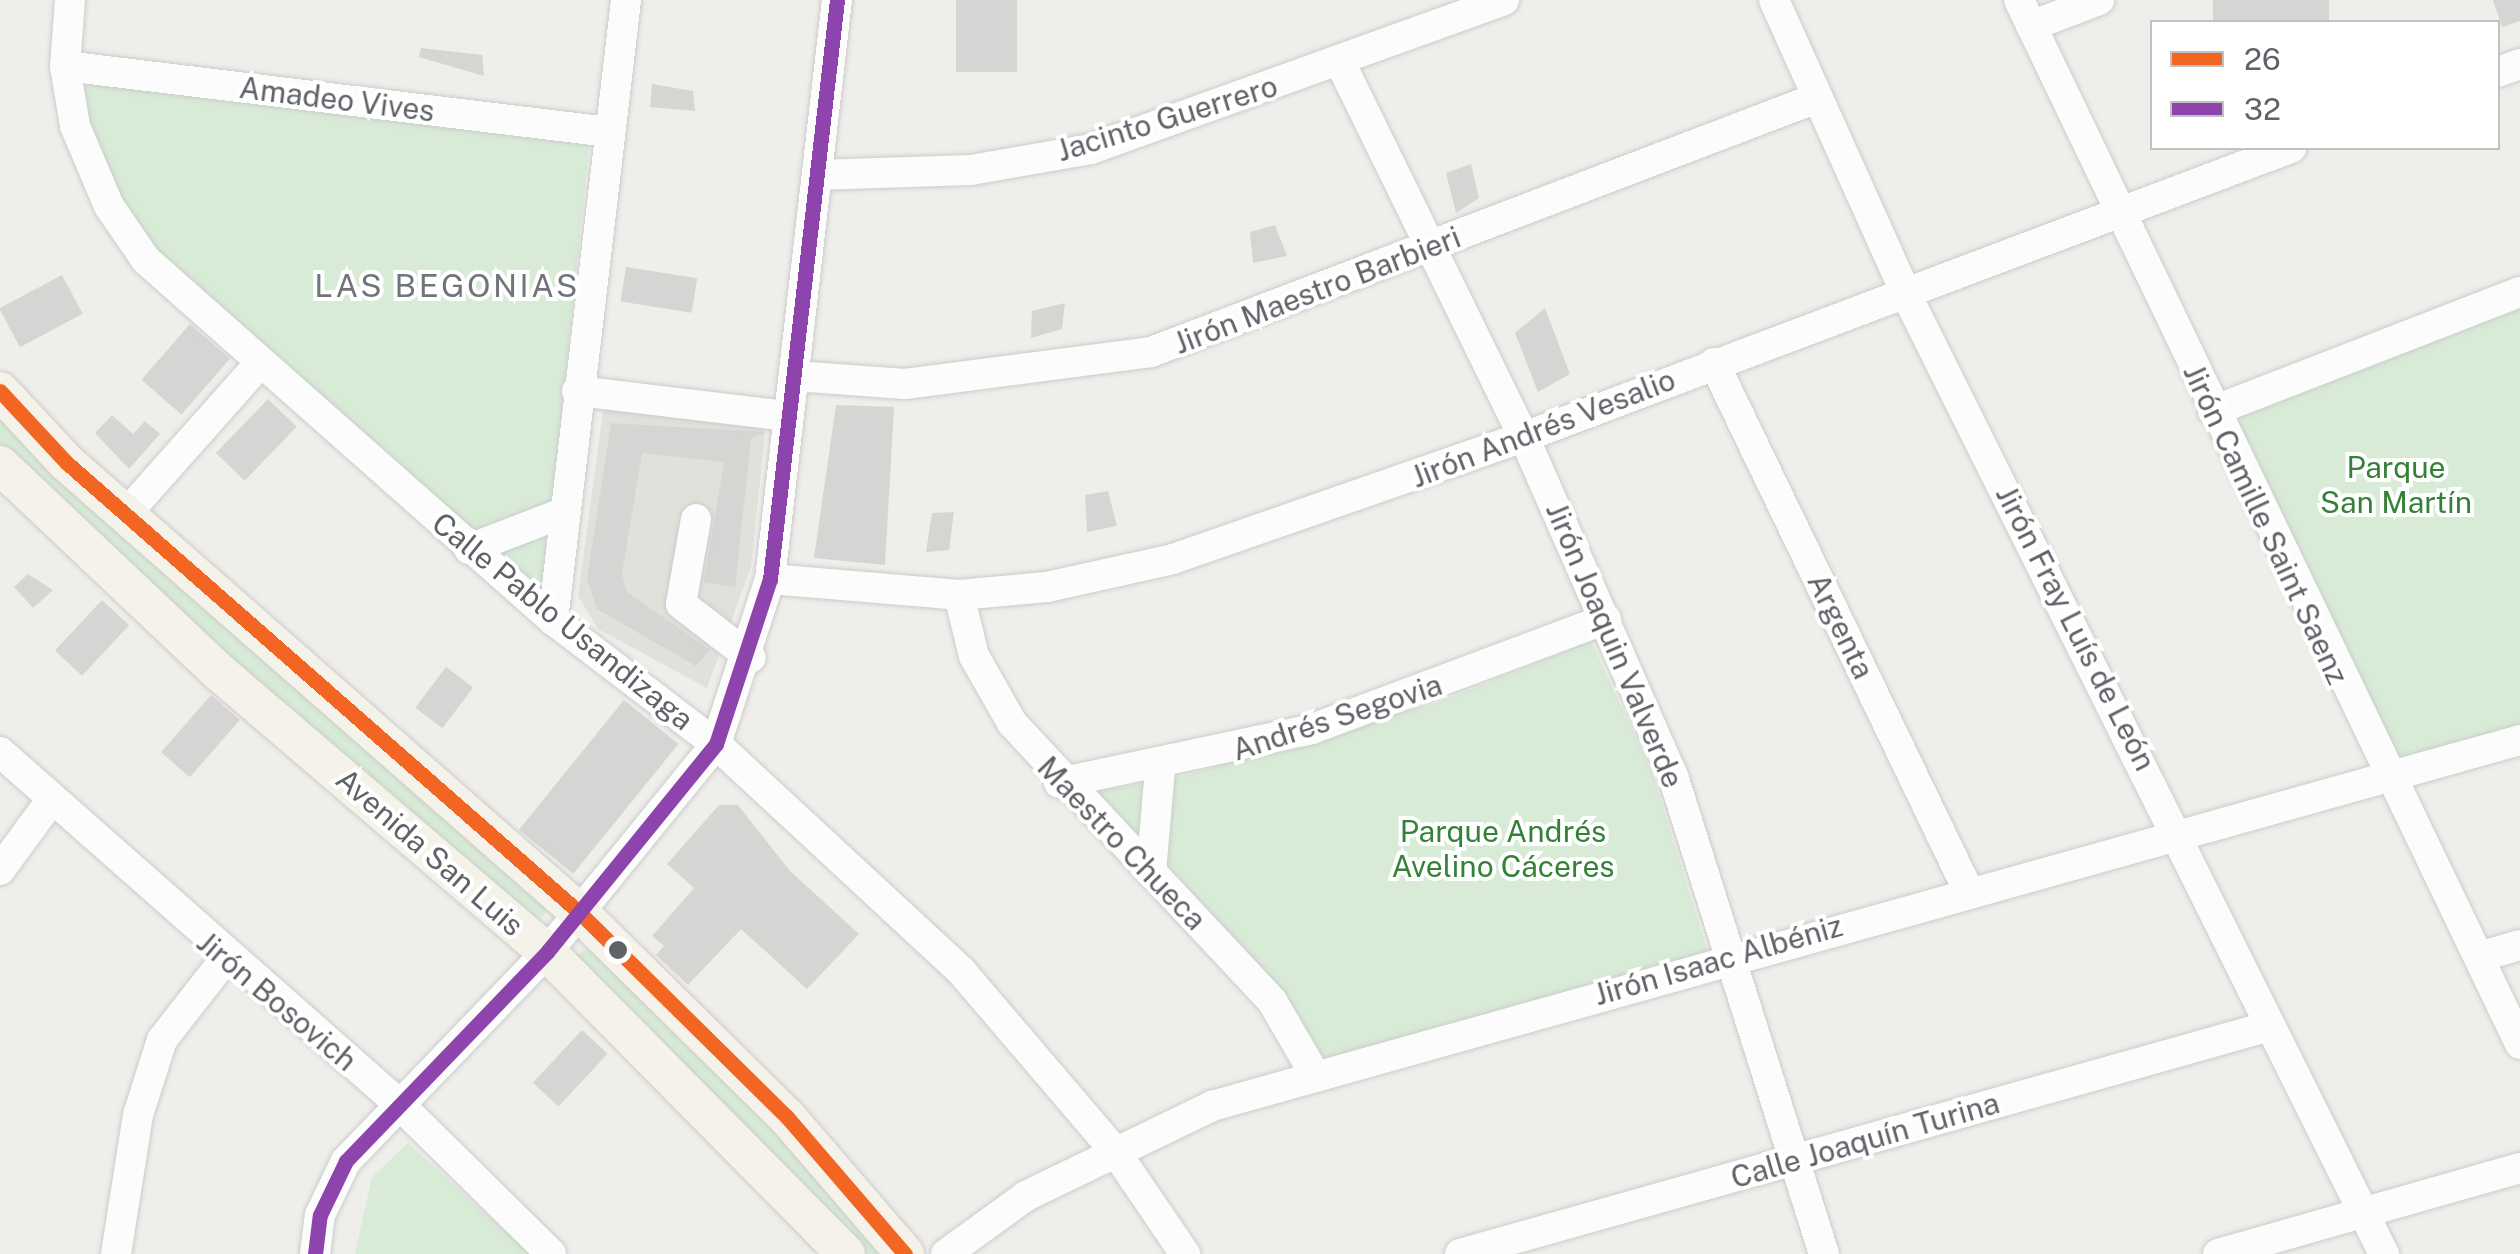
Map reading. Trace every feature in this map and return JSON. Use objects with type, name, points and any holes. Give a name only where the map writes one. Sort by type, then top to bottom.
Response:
[{"type":"main road","name":"Avenida San Luis","points":[[0,392],[126,514],[580,913],[788,1117],[905,1254]]},
{"type":"main road","name":"Avenida San Luis","points":[[0,466],[220,672],[546,952],[846,1254]]},
{"type":"street","name":"Calle Pablo Usandizaga","points":[[70,0],[65,66],[75,126],[109,206],[146,260],[553,620],[716,744],[961,971],[1115,1151],[1185,1254]]},
{"type":"street","points":[[553,620],[626,0]]},
{"type":"street","points":[[315,1254],[320,1215],[346,1161],[546,952],[716,744],[751,658],[770,579],[837,0]]},
{"type":"street","name":"Jacinto Guerrero","points":[[817,175],[971,170],[1091,149],[1504,0]]},
{"type":"street","name":"Jirón Fray Luís de León","points":[[1774,0],[1906,292],[2181,834],[2270,1026],[2384,1254]]},
{"type":"street","points":[[2025,13],[2099,0]]},
{"type":"street","name":"Jirón Camille Saint Saenz","points":[[2025,13],[2385,779],[2480,957],[2520,1044]]},
{"type":"street","name":"Jirón Joaquin Valverde","points":[[1340,62],[1434,246],[1606,618],[1735,955],[1824,1254]]},
{"type":"street","name":"Amadeo Vives","points":[[65,66],[609,132]]},
{"type":"street","name":"Jirón Maestro Barbieri","points":[[794,376],[905,384],[1151,352],[1818,98]]},
{"type":"street","name":"Jirón Andrés Vesalio","points":[[770,579],[959,594],[1047,587],[1173,559],[1524,438],[2285,150]]},
{"type":"street","points":[[2213,411],[2520,292]]},
{"type":"street","points":[[126,514],[261,362]]},
{"type":"street","name":"Argenta","points":[[1714,363],[1968,890]]},
{"type":"street","points":[[577,391],[786,416]]},
{"type":"street","points":[[470,549],[563,513]]},
{"type":"street","points":[[696,519],[681,604],[751,658]]},
{"type":"street","name":"Maestro Chueca","points":[[959,594],[987,680],[1060,783],[1151,872],[1272,1001],[1315,1074]]},
{"type":"street","name":"Andrés Segovia","points":[[1060,783],[1160,769],[1312,729],[1606,618]]},
{"type":"street","name":"Jirón Isaac Albéniz","points":[[946,1254],[1026,1196],[1212,1106],[1735,955],[2520,740]]},
{"type":"street","name":"Jirón Bosovich","points":[[0,752],[49,803],[225,960],[398,1103],[550,1254]]},
{"type":"street","points":[[1151,872],[1160,769]]},
{"type":"street","points":[[0,870],[49,803]]},
{"type":"street","points":[[2480,957],[2520,946]]},
{"type":"street","points":[[116,1254],[138,1115],[162,1040],[225,960]]},
{"type":"street","name":"Calle Joaquín Turina","points":[[1460,1254],[2270,1026]]},
{"type":"street","points":[[2218,1254],[2520,1168]]},
{"type":"shaded area","points":[[604,404],[766,423],[751,567],[707,688],[598,629],[578,596]]},
{"type":"green space","points":[[76,80],[590,137],[552,507],[471,539],[154,258],[116,204]]},
{"type":"green space","name":"Parque San Martín","points":[[2520,302],[2520,732],[2390,770],[2229,417]]},
{"type":"green space","points":[[0,408],[548,906],[545,915],[527,923],[0,452]]},
{"type":"green space","points":[[553,521],[550,602],[481,549]]},
{"type":"green space","name":"Parque Andrés Avelino Cáceres","points":[[1591,641],[1653,775],[1709,956],[1319,1066],[1158,869],[1166,781],[1436,703]]},
{"type":"green space","points":[[1151,782],[1146,860],[1072,795]]},
{"type":"green space","points":[[594,945],[767,1112],[891,1254],[858,1254],[575,956]]},
{"type":"green space","points":[[408,1143],[530,1254],[355,1254],[372,1177]]},
{"type":"building","points":[[956,0],[1017,0],[1017,72],[956,72]]},
{"type":"building","points":[[2213,0],[2329,0],[2329,20],[2213,20]]},
{"type":"building","points":[[2493,0],[2520,0],[2520,21],[2502,27]]},
{"type":"building","points":[[421,48],[482,55],[484,76],[419,57]]},
{"type":"building","points":[[652,84],[693,91],[695,111],[650,107]]},
{"type":"building","points":[[1471,164],[1479,198],[1456,213],[1446,173]]},
{"type":"building","points":[[1275,225],[1287,256],[1253,263],[1250,232]]},
{"type":"building","points":[[626,267],[697,278],[692,313],[621,302]]},
{"type":"building","points":[[62,275],[83,314],[20,347],[0,308]]},
{"type":"building","points":[[1065,303],[1062,329],[1031,338],[1032,311]]},
{"type":"building","points":[[1545,308],[1570,374],[1538,392],[1515,333]]},
{"type":"building","points":[[190,324],[230,359],[181,415],[141,380]]},
{"type":"building","points":[[268,399],[297,427],[245,481],[216,453]]},
{"type":"building","points":[[836,405],[894,407],[885,565],[814,558]]},
{"type":"building","points":[[112,415],[133,434],[145,421],[160,434],[129,469],[95,433]]},
{"type":"building","points":[[611,423],[765,432],[751,439],[735,587],[704,582],[724,462],[642,453],[622,574],[627,592],[710,650],[696,666],[597,609],[587,579]]},
{"type":"building","points":[[1108,491],[1117,526],[1087,532],[1085,495]]},
{"type":"building","points":[[954,512],[949,550],[926,552],[932,513]]},
{"type":"building","points":[[28,574],[53,590],[33,608],[14,587]]},
{"type":"building","points":[[102,600],[129,625],[82,676],[55,650]]},
{"type":"building","points":[[446,667],[473,687],[442,728],[415,708]]},
{"type":"building","points":[[211,695],[240,720],[190,777],[161,752]]},
{"type":"building","points":[[624,700],[678,744],[573,874],[519,830]]},
{"type":"building","points":[[719,805],[738,805],[790,871],[859,934],[807,989],[741,929],[688,985],[656,955],[664,946],[652,936],[694,888],[667,864]]},
{"type":"building","points":[[582,1030],[608,1054],[558,1107],[533,1083]]},
{"type":"transit line","name":"32","points":[[315,1254],[320,1215],[346,1161],[547,952],[716,744],[770,579],[837,0]]},
{"type":"transit line","name":"26","points":[[0,391],[67,463],[580,913],[787,1117],[905,1254]]},
{"type":"district","name":"LAS BEGONIAS","points":[[447,286]]}]
